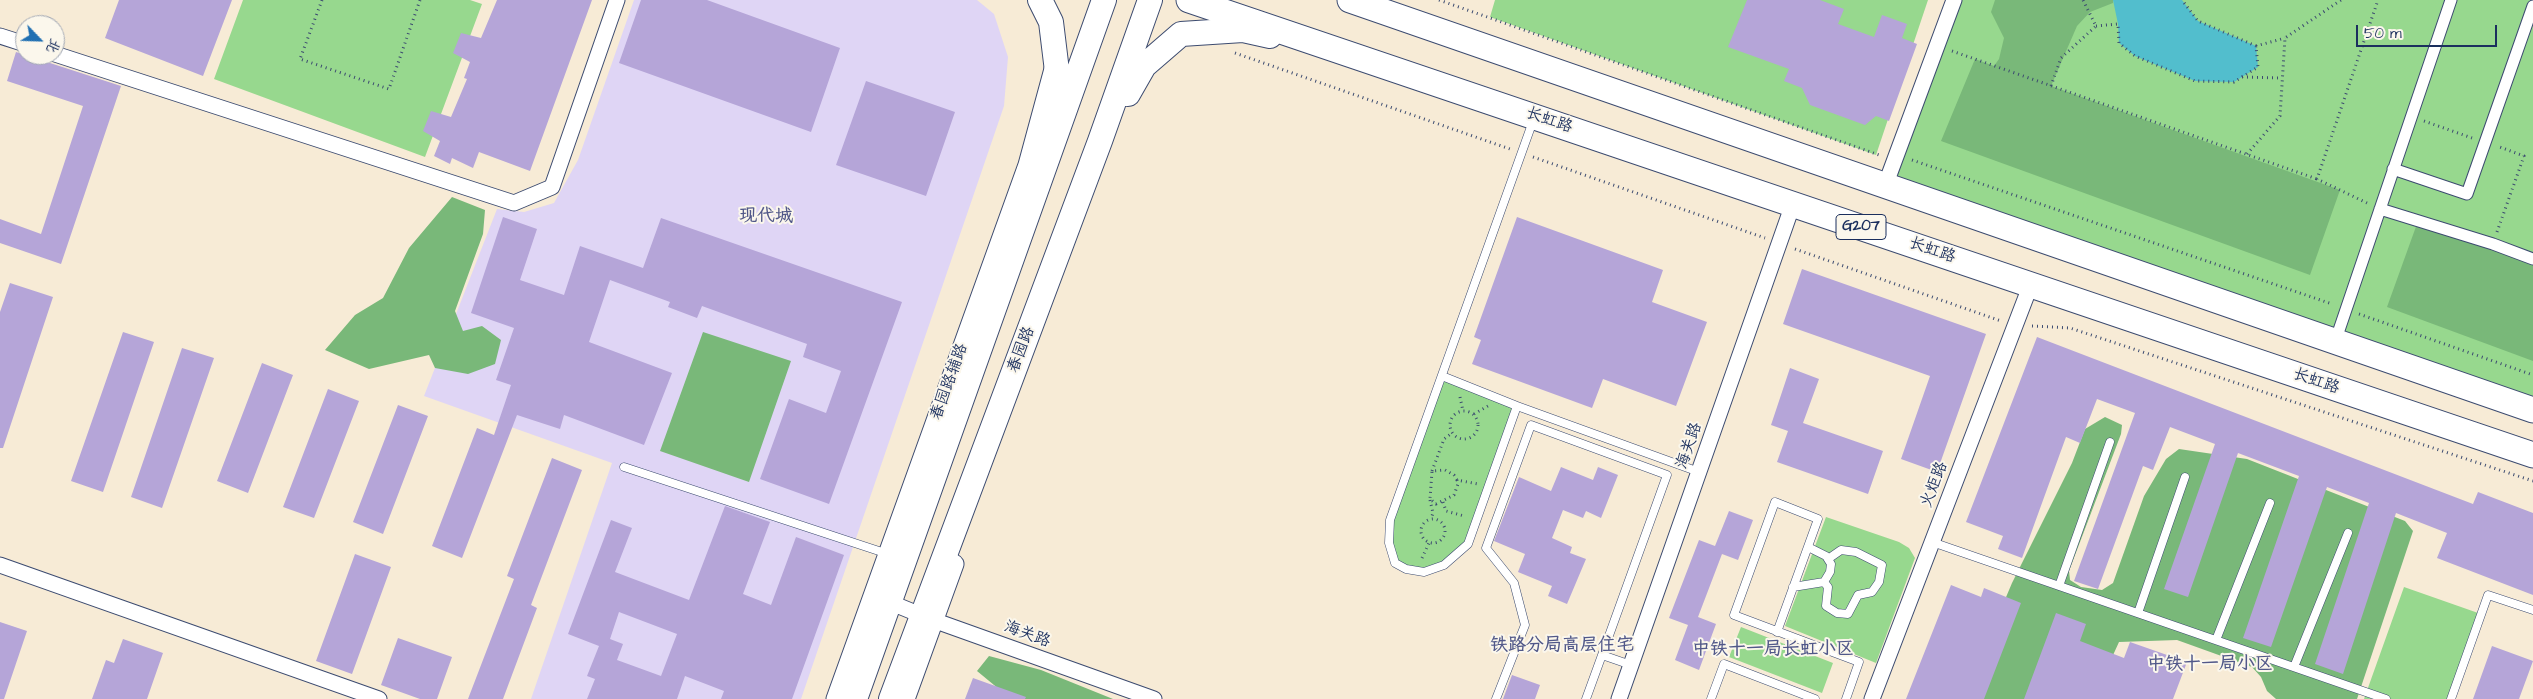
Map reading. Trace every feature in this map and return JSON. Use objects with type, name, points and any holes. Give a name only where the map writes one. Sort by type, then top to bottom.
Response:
[{"type":"highway","name":"长虹路","points":[[1189,0],[2533,455]]},
{"type":"highway","points":[[1356,2],[2533,410]]},
{"type":"main road","points":[[1040,0],[1051,22],[1063,119]]},
{"type":"main road","points":[[855,699],[1104,0]]},
{"type":"main road","name":"春园路","points":[[891,699],[928,618],[1150,0]]},
{"type":"main road","points":[[1100,141],[1144,66],[1180,34],[1242,30],[1345,53]]},
{"type":"street","points":[[65,57],[514,203],[552,187],[617,0]]},
{"type":"street","points":[[1885,186],[1954,0]]},
{"type":"street","points":[[2335,342],[2451,0]]},
{"type":"street","points":[[2393,169],[2467,194],[2533,6]]},
{"type":"street","points":[[0,36],[15,41]]},
{"type":"street","name":"春园路辅路","points":[[836,699],[1028,165],[1056,63]]},
{"type":"street","points":[[905,699],[928,618],[1108,145],[1136,80]]},
{"type":"street","name":"海关路","points":[[1619,699],[1793,204]]},
{"type":"street","points":[[2380,209],[2493,244],[2533,259]]},
{"type":"street","name":"火炬路","points":[[1872,699],[2031,284]]},
{"type":"street","points":[[0,565],[379,699]]},
{"type":"street","name":"海关路","points":[[890,602],[928,618],[1154,699]]},
{"type":"lane","points":[[1517,406],[1468,544],[1444,565],[1424,572],[1406,568],[1395,563],[1389,542],[1390,520],[1534,117]]},
{"type":"lane","points":[[1442,376],[1517,406],[1699,472]]},
{"type":"lane","points":[[1496,699],[1525,625],[1514,583],[1486,548],[1531,425],[1666,475],[1586,699]]},
{"type":"lane","points":[[2059,586],[2110,442]]},
{"type":"lane","points":[[624,467],[888,554]]},
{"type":"lane","points":[[2138,613],[2185,478]]},
{"type":"lane","points":[[1777,632],[1818,519],[1775,502],[1734,615],[1777,632],[1859,662],[1846,699]]},
{"type":"lane","points":[[2216,640],[2270,503]]},
{"type":"lane","points":[[2294,667],[2348,533]]},
{"type":"lane","points":[[1932,542],[2386,699]]},
{"type":"lane","points":[[1793,587],[1824,582],[1830,572],[1830,564],[1826,556],[1808,547]]},
{"type":"lane","points":[[1824,582],[1828,587],[1826,606],[1837,612],[1848,614],[1858,595],[1872,592],[1879,582],[1882,565],[1874,559],[1856,552],[1841,550],[1828,559]]},
{"type":"lane","points":[[2451,699],[2488,595],[2533,610]]},
{"type":"lane","points":[[1602,655],[1631,665]]},
{"type":"lane","points":[[1711,699],[1724,664],[1815,699]]},
{"type":"path","points":[[322,0],[300,59],[389,89],[420,0]]},
{"type":"path","points":[[1439,0],[1876,155],[1897,155],[2533,375]]},
{"type":"path","points":[[2083,0],[2096,26]]},
{"type":"path","points":[[2182,0],[2198,21],[2256,46],[2285,38],[2341,0]]},
{"type":"path","points":[[2317,179],[2378,0]]},
{"type":"path","points":[[2051,86],[2062,58],[2096,26],[2118,24],[2119,43],[2135,56],[2195,81],[2234,82],[2242,78],[2258,66],[2256,46]]},
{"type":"path","points":[[2247,154],[2280,116],[2285,38]]},
{"type":"path","points":[[1937,46],[2317,179],[2380,209]]},
{"type":"path","points":[[1231,51],[2015,326],[2070,328],[2533,481]]},
{"type":"path","points":[[2242,78],[2282,78]]},
{"type":"path","points":[[1459,412],[1470,412],[1476,418],[1478,427],[1474,436],[1459,439],[1452,433],[1451,418],[1459,412]]},
{"type":"path","points":[[1430,519],[1442,523],[1445,530],[1441,541],[1434,544],[1426,542],[1421,535],[1423,523],[1430,519],[1433,513],[1430,499],[1432,472],[1444,440],[1452,433]]},
{"type":"path","points":[[1430,499],[1436,504],[1443,502],[1454,495],[1458,484],[1454,475],[1445,470],[1432,472]]},
{"type":"path","points":[[1456,480],[1488,487]]},
{"type":"path","points":[[1443,502],[1446,511],[1459,513],[1470,519],[1472,532]]},
{"type":"shaded area","points":[[634,0],[977,0],[994,14],[1008,57],[1004,106],[801,699],[531,699],[612,463],[424,396],[497,209],[524,212],[554,203],[578,160]]},
{"type":"green space","points":[[243,0],[470,0],[482,4],[425,157],[214,79]]},
{"type":"green space","points":[[1495,0],[1928,0],[1876,155],[1490,17]]},
{"type":"green space","points":[[1954,0],[2533,0],[2533,410],[1885,186]]},
{"type":"green space","points":[[1995,0],[2113,0],[2113,3],[2090,12],[2077,26],[2051,86],[2340,190],[2310,275],[1941,141],[1975,59],[1994,66],[1999,59],[2004,38],[1991,12]]},
{"type":"green space","points":[[452,197],[485,210],[483,234],[455,311],[463,331],[482,326],[501,340],[495,364],[468,374],[435,368],[429,355],[369,369],[325,350],[355,315],[383,298],[409,248]]},
{"type":"green space","points":[[2418,221],[2533,261],[2533,361],[2387,307]]},
{"type":"green space","points":[[703,332],[791,361],[749,482],[660,451]]},
{"type":"green space","points":[[1442,376],[1517,406],[1468,544],[1444,565],[1424,572],[1395,563],[1389,543],[1390,520]]},
{"type":"green space","points":[[2105,417],[2122,425],[2121,434],[2069,571],[2070,580],[2081,587],[2102,590],[2113,583],[2144,496],[2166,459],[2179,449],[2247,459],[2405,521],[2413,531],[2357,699],[2276,699],[2267,691],[2261,677],[2252,667],[2177,640],[2119,642],[2093,699],[1963,699],[2012,583],[2072,463],[2085,429]]},
{"type":"green space","points":[[1826,517],[1899,542],[1909,548],[1915,558],[1876,663],[1785,626]]},
{"type":"green space","points":[[2404,587],[2481,614],[2451,699],[2364,699]]},
{"type":"green space","points":[[1741,627],[1833,663],[1822,693],[1729,657]]},
{"type":"green space","points":[[989,656],[1041,670],[1113,699],[1011,699],[977,671]]},
{"type":"water","points":[[2113,0],[2182,0],[2198,21],[2256,46],[2258,67],[2234,82],[2195,81],[2135,56],[2119,43],[2118,24]]},
{"type":"building","points":[[119,0],[232,0],[203,76],[105,38]]},
{"type":"building","points":[[497,0],[592,0],[530,171],[479,152],[473,168],[452,158],[450,164],[434,156],[440,141],[423,131],[431,111],[451,117],[467,79],[464,78],[470,62],[453,53],[461,33],[481,38]]},
{"type":"building","points":[[641,0],[707,0],[840,48],[811,132],[619,63]]},
{"type":"building","points":[[1747,0],[1820,0],[1844,9],[1838,24],[1874,37],[1882,15],[1907,24],[1902,38],[1917,44],[1889,121],[1876,116],[1865,125],[1810,105],[1802,88],[1784,81],[1789,69],[1728,47]]},
{"type":"building","points":[[15,55],[15,65],[56,65],[121,86],[61,264],[0,243],[0,219],[41,234],[83,106],[7,81]]},
{"type":"building","points":[[866,81],[955,112],[926,196],[836,165]]},
{"type":"building","points":[[503,217],[537,229],[520,280],[564,295],[580,246],[643,268],[661,218],[902,302],[829,504],[760,479],[789,399],[826,413],[841,371],[803,357],[807,344],[702,306],[697,318],[668,307],[670,302],[610,280],[589,342],[672,373],[644,445],[564,415],[560,429],[517,415],[462,558],[432,546],[477,428],[494,435],[511,385],[496,380],[514,328],[471,313]]},
{"type":"building","points":[[1517,217],[1663,270],[1652,302],[1707,322],[1676,406],[1603,379],[1592,408],[1472,364],[1481,340],[1474,337]]},
{"type":"building","points":[[1802,269],[1986,334],[1937,472],[1901,459],[1930,376],[1783,324]]},
{"type":"building","points":[[10,283],[53,297],[3,448],[0,448],[0,312]]},
{"type":"building","points":[[123,332],[154,342],[103,492],[71,481]]},
{"type":"building","points":[[2037,337],[2473,504],[2478,492],[2533,513],[2533,595],[2437,558],[2447,533],[2396,513],[2343,674],[2315,664],[2369,503],[2327,487],[2271,647],[2243,638],[2299,476],[2238,453],[2188,597],[2164,589],[2215,444],[2170,427],[2153,470],[2143,466],[2098,589],[2074,581],[2135,413],[2097,399],[2080,443],[2066,437],[2022,558],[1998,549],[2003,536],[1966,522]]},
{"type":"building","points":[[182,348],[214,358],[162,508],[131,497]]},
{"type":"building","points":[[262,363],[293,375],[248,493],[217,481]]},
{"type":"building","points":[[1790,368],[1819,379],[1803,423],[1883,451],[1868,494],[1777,462],[1788,431],[1771,425]]},
{"type":"building","points":[[328,389],[359,401],[314,518],[283,507]]},
{"type":"building","points":[[398,405],[428,416],[383,534],[353,522]]},
{"type":"building","points":[[552,458],[582,470],[531,605],[537,608],[503,699],[468,699],[514,579],[507,576]]},
{"type":"building","points":[[1561,467],[1593,480],[1598,467],[1618,475],[1601,518],[1586,511],[1583,518],[1563,510],[1552,538],[1572,547],[1570,553],[1586,559],[1567,604],[1548,596],[1552,586],[1518,572],[1525,554],[1494,541],[1519,477],[1551,491]]},
{"type":"building","points":[[725,506],[770,522],[743,594],[771,605],[796,537],[844,555],[792,699],[721,699],[724,691],[685,676],[677,699],[587,699],[595,679],[587,676],[599,646],[568,634],[611,520],[632,528],[615,572],[689,600]],"holes":[[[619,612],[677,634],[661,676],[617,660],[623,644],[610,639]]]},
{"type":"building","points":[[1729,511],[1753,520],[1738,560],[1722,554],[1698,617],[1716,624],[1699,670],[1675,660],[1688,625],[1669,618],[1699,540],[1715,546]]},
{"type":"building","points":[[355,554],[391,567],[352,674],[316,661]]},
{"type":"building","points":[[1951,585],[1981,597],[1984,588],[2021,603],[1984,699],[1906,699]]},
{"type":"building","points":[[2056,613],[2086,624],[2080,641],[2124,658],[2130,642],[2187,662],[2173,699],[2024,699]]},
{"type":"building","points":[[0,622],[27,631],[4,699],[0,699]]},
{"type":"building","points":[[398,638],[452,657],[437,699],[420,699],[381,685]]},
{"type":"building","points":[[123,639],[163,653],[147,699],[92,699],[106,660],[114,663]]},
{"type":"building","points":[[2492,646],[2533,661],[2519,699],[2473,699]]},
{"type":"building","points":[[1512,675],[1540,685],[1535,699],[1503,699]]},
{"type":"building","points":[[973,678],[1026,697],[1025,699],[965,699]]},
{"type":"district","name":"现代城","points":[[766,217]]},
{"type":"district","name":"铁路分局高层住宅","points":[[1562,646]]},
{"type":"district","name":"中铁十一局长虹小区","points":[[1773,650]]},
{"type":"district","name":"中铁十一局小区","points":[[2210,665]]}]
